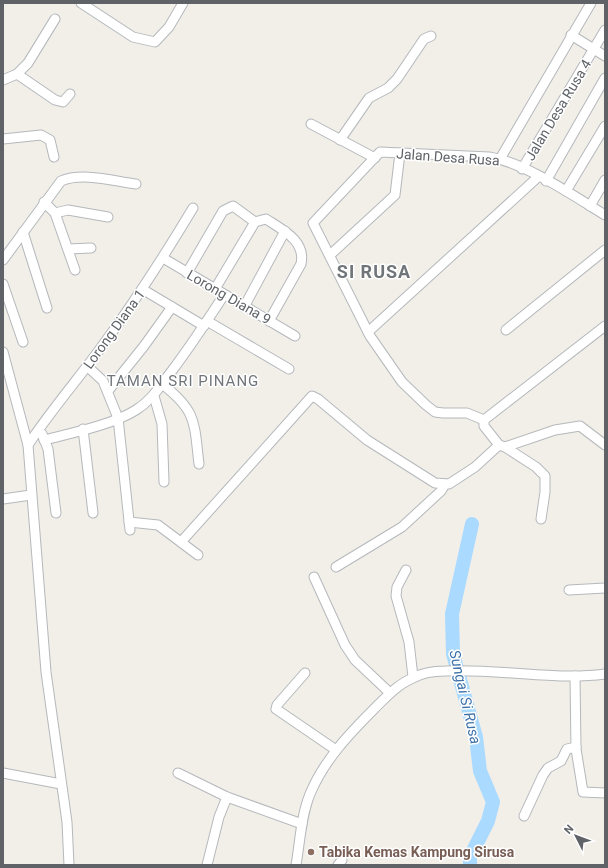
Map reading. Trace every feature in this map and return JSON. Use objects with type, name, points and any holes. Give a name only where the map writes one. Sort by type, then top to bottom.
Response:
[{"type":"street","points":[[83,4],[133,37],[155,42],[169,27],[183,3]]},
{"type":"street","points":[[500,159],[591,3]]},
{"type":"street","points":[[3,80],[17,74],[28,63],[55,19]]},
{"type":"street","name":"Jalan Desa Rusa 4","points":[[522,169],[605,30]]},
{"type":"street","points":[[572,35],[605,56]]},
{"type":"street","points":[[340,140],[369,98],[392,83],[403,71],[424,39],[432,36]]},
{"type":"street","points":[[17,74],[56,100],[63,102],[70,94]]},
{"type":"street","points":[[368,332],[542,179],[605,78]]},
{"type":"street","points":[[311,124],[375,158],[313,223],[368,332],[402,382],[435,412],[443,414],[467,412],[484,420]]},
{"type":"street","points":[[566,191],[605,126]]},
{"type":"street","points":[[3,139],[41,135],[50,140],[54,157]]},
{"type":"street","name":"Jalan Desa Rusa","points":[[375,158],[380,152],[500,159],[566,191],[605,215]]},
{"type":"street","points":[[330,255],[395,195],[400,153]]},
{"type":"street","points":[[3,260],[44,202],[61,181],[69,177],[82,177],[136,184]]},
{"type":"street","points":[[590,206],[605,180]]},
{"type":"street","points":[[44,202],[55,213],[75,270]]},
{"type":"street","points":[[187,273],[224,211],[233,206],[255,222]]},
{"type":"street","name":"Lorong Diana 1","points":[[28,445],[142,289],[163,258],[192,208]]},
{"type":"street","points":[[55,213],[68,210],[108,217]]},
{"type":"street","points":[[215,289],[255,222],[266,219],[285,231],[298,243],[303,255],[301,264],[269,321]]},
{"type":"street","points":[[244,306],[285,231]]},
{"type":"street","points":[[23,232],[47,308]]},
{"type":"street","points":[[68,249],[91,248]]},
{"type":"street","points":[[506,330],[605,250]]},
{"type":"street","name":"Lorong Diana 9","points":[[163,258],[295,336]]},
{"type":"street","points":[[3,284],[24,342]]},
{"type":"street","points":[[142,289],[172,307],[206,323],[288,369]]},
{"type":"street","points":[[44,440],[83,430],[118,418],[134,411],[154,396],[224,295]]},
{"type":"street","points":[[108,391],[144,346],[172,307]]},
{"type":"street","points":[[484,420],[605,326]]},
{"type":"street","points":[[3,352],[28,445],[31,495],[44,628],[46,672],[67,822],[69,865]]},
{"type":"street","points":[[87,366],[103,381],[118,418],[130,526],[158,525],[198,555]]},
{"type":"street","points":[[162,384],[180,397],[189,410],[194,425],[199,464]]},
{"type":"street","points":[[154,396],[162,424],[164,482]]},
{"type":"street","points":[[181,542],[312,396],[318,399],[367,440],[435,484],[445,484],[475,467],[502,446],[555,430],[580,426],[605,445]]},
{"type":"street","points":[[484,420],[484,426],[502,446],[536,467],[545,476],[545,492],[541,519]]},
{"type":"street","points":[[39,428],[48,450],[56,513]]},
{"type":"street","points":[[83,430],[93,513]]},
{"type":"street","points":[[336,567],[402,527],[441,491],[445,484]]},
{"type":"street","points":[[3,499],[31,495]]},
{"type":"street","points":[[406,570],[397,587],[396,596],[410,642],[413,678]]},
{"type":"street","points":[[314,577],[351,655],[390,693]]},
{"type":"street","points":[[569,590],[605,588]]},
{"type":"street","points":[[296,865],[302,824],[310,794],[317,779],[336,750],[350,733],[390,693],[413,678],[444,671],[575,676],[605,674]]},
{"type":"street","points":[[305,673],[276,709],[336,750]]},
{"type":"street","points":[[575,676],[576,747],[583,792],[605,793]]},
{"type":"street","points":[[524,816],[534,791],[548,768],[561,761],[567,749],[576,747]]},
{"type":"street","points":[[3,773],[61,784]]},
{"type":"street","points":[[178,773],[227,797],[302,824]]},
{"type":"street","points":[[207,865],[219,818],[227,797]]},
{"type":"waterway","name":"Sungai Si Rusa","points":[[470,865],[470,857],[488,821],[493,802],[480,771],[476,737],[453,654],[452,614],[472,524]]},
{"type":"place","name":"Tabika Kemas Kampung Sirusa","points":[[311,852]]},
{"type":"district","name":"SI RUSA","points":[[374,272]]},
{"type":"district","name":"TAMAN SRI PINANG","points":[[183,381]]}]
